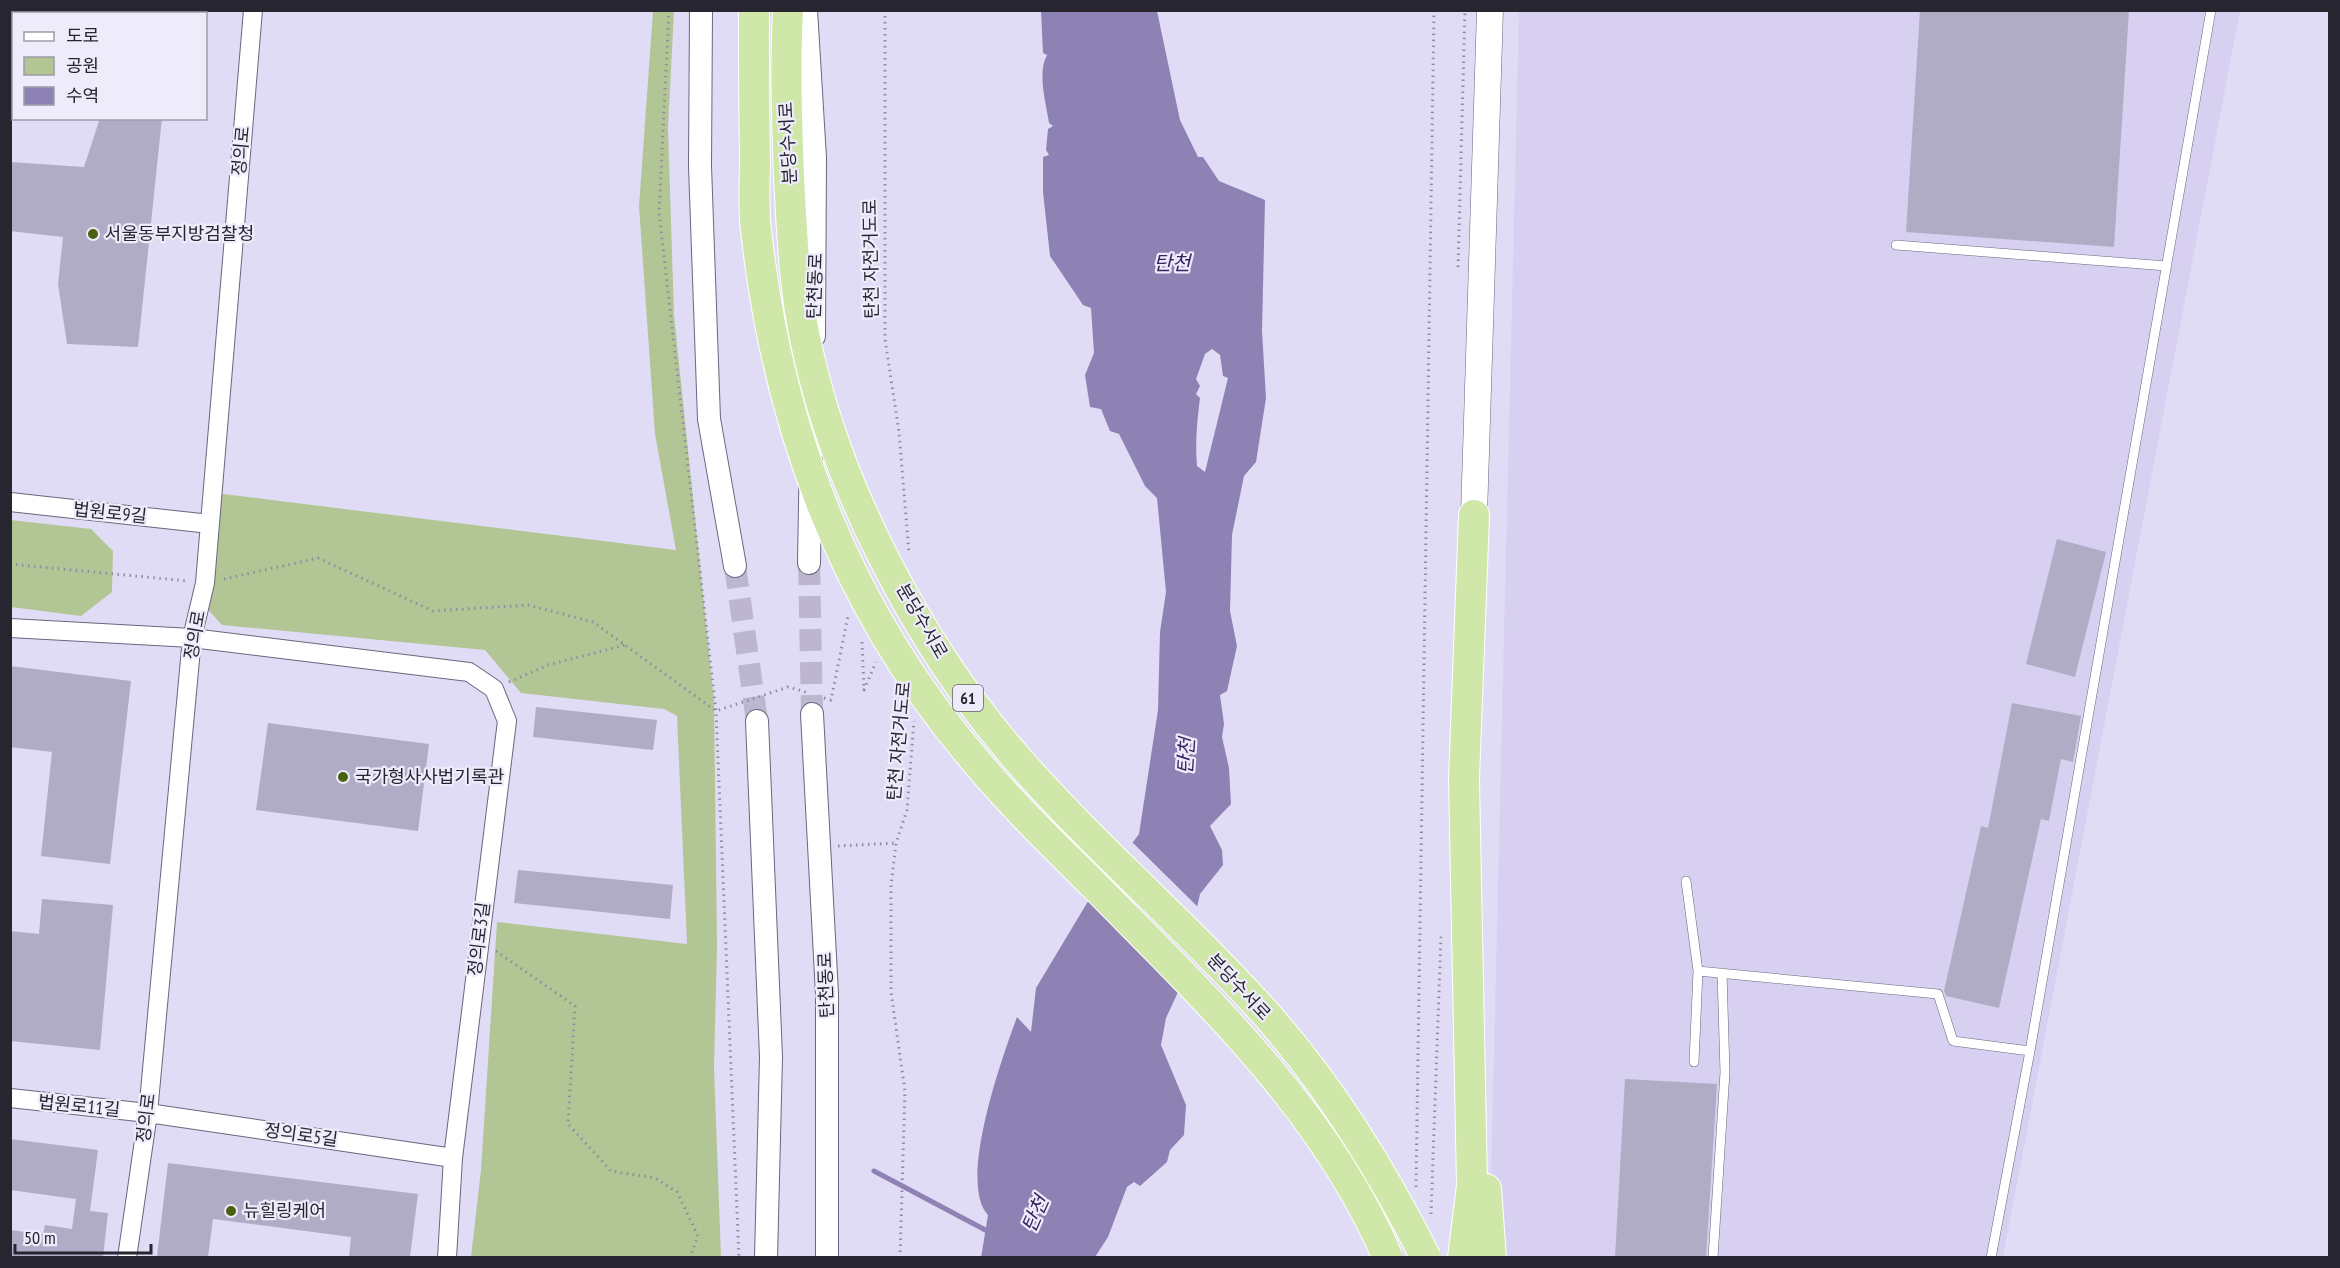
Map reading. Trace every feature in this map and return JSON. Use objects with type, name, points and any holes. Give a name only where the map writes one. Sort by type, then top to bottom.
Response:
[{"type":"highway","name":"분당수서로","points":[[754,10],[755,227],[771,332],[792,424],[826,519],[865,600],[908,673],[981,768],[1062,853],[1203,993],[1272,1071],[1303,1111],[1342,1171],[1378,1233],[1388,1257]]},
{"type":"highway","name":"분당수서로","points":[[788,10],[785,76],[792,235],[804,336],[819,397],[866,522],[916,615],[985,721],[1023,766],[1257,1003],[1293,1046],[1367,1148],[1426,1257]]},
{"type":"highway","points":[[1474,515],[1480,549],[1477,851],[1483,1136],[1491,1257]]},
{"type":"highway","points":[[1463,1257],[1472,1185],[1464,779],[1474,515]]},
{"type":"main road","points":[[1474,515],[1490,10]]},
{"type":"street","name":"정의로","points":[[127,1257],[148,1113],[192,638],[205,583],[253,10]]},
{"type":"street","points":[[701,10],[700,166],[709,419],[735,566]]},
{"type":"street","name":"탄천동로","points":[[806,10],[815,158],[816,241],[809,562]]},
{"type":"street","name":"법원로9길","points":[[10,502],[210,524]]},
{"type":"street","points":[[10,628],[192,638],[469,672],[494,689]]},
{"type":"street","name":"정의로3길","points":[[447,1257],[453,1158],[478,938],[507,721],[494,689]]},
{"type":"street","name":"탄천동로","points":[[812,714],[827,994],[827,1257]]},
{"type":"street","points":[[757,721],[771,1057],[766,1257]]},
{"type":"street","name":"법원로11길","points":[[10,1098],[148,1113]]},
{"type":"street","name":"정의로5길","points":[[148,1113],[453,1158]]},
{"type":"lane","points":[[1991,1257],[2030,1051],[2211,10]]},
{"type":"lane","points":[[1896,245],[2167,266]]},
{"type":"lane","points":[[1686,881],[1698,971],[1694,1062]]},
{"type":"lane","points":[[1698,971],[1938,994],[1953,1041],[2030,1051]]},
{"type":"lane","points":[[1713,1257],[1725,1072],[1722,973]]},
{"type":"path","points":[[669,10],[659,213],[716,711],[739,1257]]},
{"type":"path","name":"탄천 자전거도로","points":[[885,10],[885,339],[899,432],[909,558]]},
{"type":"path","points":[[1416,1198],[1434,10]]},
{"type":"path","points":[[10,564],[205,583],[318,558],[433,611],[528,606],[593,622],[716,711]]},
{"type":"path","points":[[494,689],[548,665],[627,645]]},
{"type":"path","points":[[716,711],[788,687],[831,700]]},
{"type":"path","name":"탄천 자전거도로","points":[[900,1257],[905,1091],[891,992],[891,886],[896,843],[907,810],[915,719]]},
{"type":"path","points":[[820,848],[896,843]]},
{"type":"path","points":[[478,938],[575,1006],[568,1124],[611,1171],[655,1178],[677,1192],[698,1236],[690,1257]]},
{"type":"shaded area","points":[[1519,11],[2240,11],[2003,1257],[1500,1258],[1490,1218]]},
{"type":"green space","points":[[653,11],[674,11],[668,128],[674,315],[714,701],[717,946],[714,1068],[721,1257],[471,1257],[481,1170],[497,922],[687,944],[677,716],[664,709],[521,693],[485,650],[222,625],[202,603],[215,493],[676,550],[655,434],[639,206]]},
{"type":"green space","points":[[11,520],[91,529],[113,551],[112,592],[81,616],[11,607]]},
{"type":"water","name":"탄천","points":[[1041,11],[1157,11],[1180,120],[1198,157],[1203,157],[1219,181],[1265,200],[1262,331],[1266,398],[1256,462],[1244,476],[1232,535],[1230,611],[1237,646],[1227,691],[1220,695],[1224,724],[1222,737],[1229,768],[1231,804],[1210,826],[1222,850],[1223,865],[1200,894],[1178,992],[1166,1018],[1161,1045],[1186,1105],[1184,1135],[1170,1150],[1167,1162],[1140,1186],[1134,1182],[1127,1187],[1108,1237],[1095,1257],[981,1258],[988,1215],[980,1199],[977,1176],[980,1148],[993,1088],[1017,1017],[1031,1032],[1036,988],[1087,903],[1139,834],[1158,710],[1160,632],[1166,592],[1157,498],[1145,486],[1119,434],[1110,431],[1101,409],[1090,407],[1085,375],[1094,353],[1091,308],[1083,305],[1050,256],[1043,192],[1043,157],[1049,155],[1046,150],[1048,129],[1053,126],[1049,123],[1043,88],[1043,70],[1047,55],[1043,53]],"holes":[[[1212,349],[1220,355],[1223,376],[1228,378],[1205,472],[1197,466],[1200,398],[1196,394],[1200,386],[1196,379],[1205,354]]]},
{"type":"pier","points":[[1130,840],[1200,909],[1181,993],[1087,898]]},
{"type":"building","points":[[1920,10],[2129,10],[2114,247],[1906,232]]},
{"type":"building","name":"서울동부지방검찰청","points":[[99,120],[162,120],[138,347],[67,344],[58,284],[63,237],[10,231],[10,162],[84,167]]},
{"type":"building","points":[[2057,539],[2106,552],[2075,677],[2026,664]]},
{"type":"building","points":[[10,666],[131,681],[110,864],[41,856],[52,752],[10,747]]},
{"type":"building","points":[[2012,703],[2081,716],[2073,762],[2061,759],[2049,821],[2041,819],[1999,1008],[1946,996],[1944,991],[1981,826],[1988,828]]},
{"type":"building","points":[[536,707],[657,720],[653,750],[533,737]]},
{"type":"building","name":"국가형사사법기록관","points":[[268,723],[429,744],[418,831],[256,810]]},
{"type":"building","points":[[518,870],[673,885],[670,919],[514,903]]},
{"type":"building","points":[[42,899],[113,905],[100,1050],[10,1041],[10,931],[39,934]]},
{"type":"building","points":[[1625,1079],[1717,1084],[1706,1257],[1615,1257]]},
{"type":"building","points":[[10,1139],[98,1150],[90,1211],[108,1213],[103,1257],[10,1257],[10,1230],[43,1234],[45,1225],[72,1229],[76,1199],[10,1190]]},
{"type":"building","points":[[168,1163],[418,1194],[410,1257],[349,1257],[351,1237],[213,1219],[208,1257],[157,1257]]},
{"type":"waterway","points":[[874,1171],[991,1233]]},
{"type":"tunnel","points":[[809,563],[812,714]]},
{"type":"tunnel","points":[[735,566],[757,721]]},
{"type":"place","name":"서울동부지방검찰청","points":[[93,234]]},
{"type":"place","name":"국가형사사법기록관","points":[[343,777]]},
{"type":"place","name":"뉴힐링케어","points":[[231,1211]]}]
